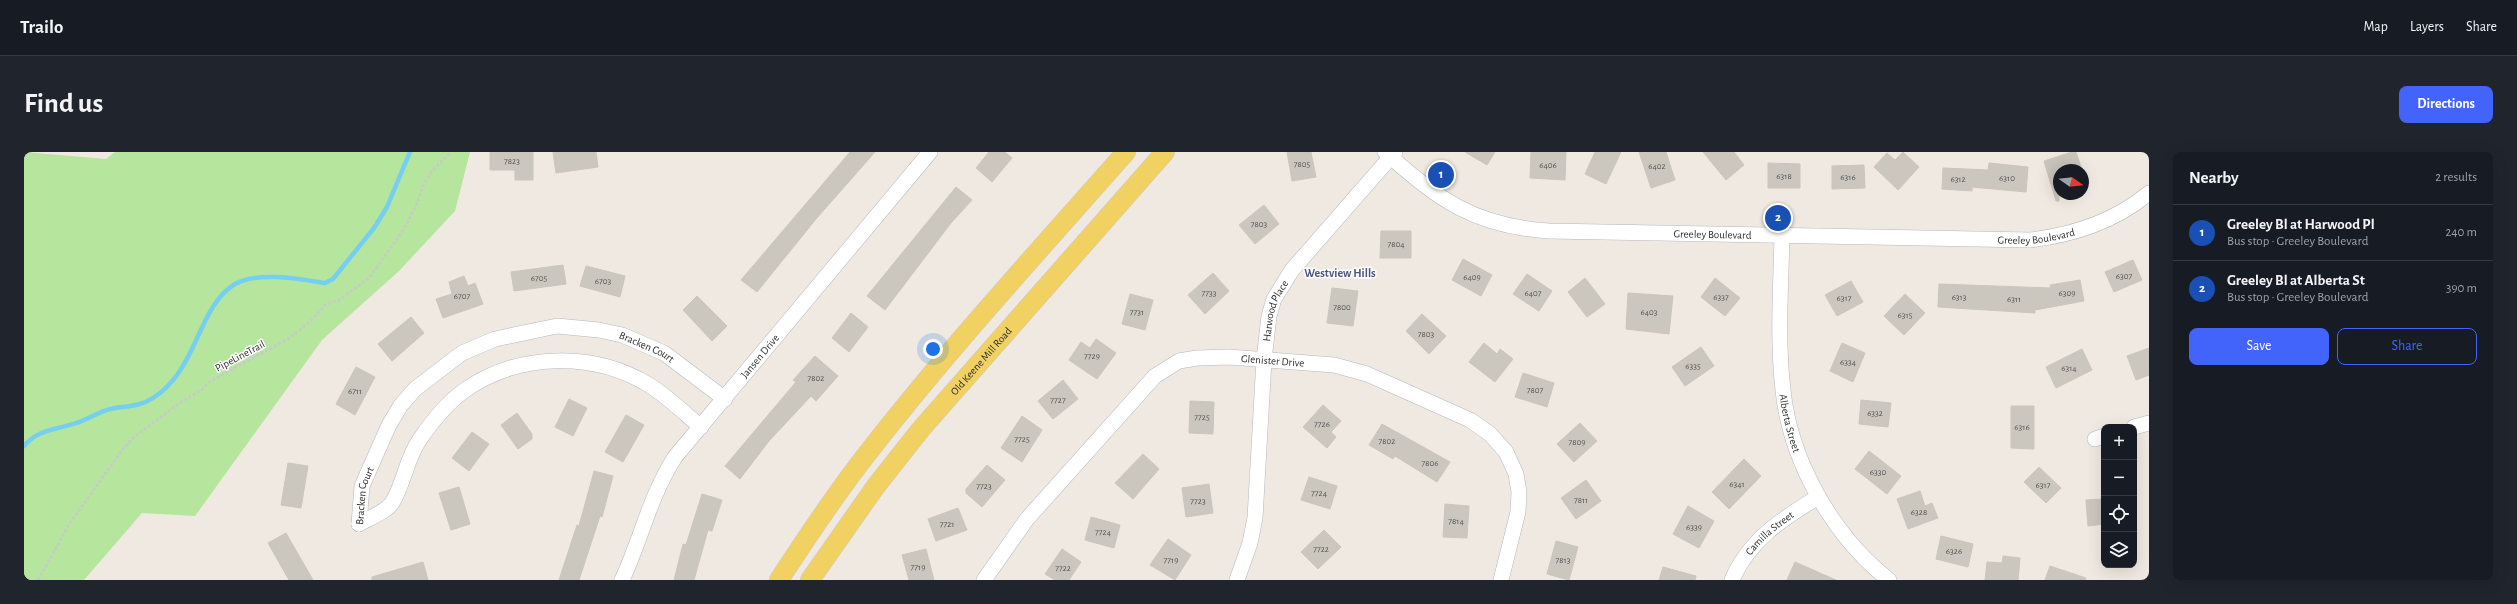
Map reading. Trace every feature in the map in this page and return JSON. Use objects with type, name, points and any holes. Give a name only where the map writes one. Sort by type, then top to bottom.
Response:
[{"type":"main road","points":[[779,580],[855,469],[904,408],[1126,152]]},
{"type":"main road","name":"Old Keene Mill Road","points":[[810,580],[876,486],[922,429],[1165,152]]},
{"type":"street","name":"Jansen Drive","points":[[622,580],[660,481],[675,457],[726,399],[930,152]]},
{"type":"street","name":"Greeley Boulevard","points":[[1390,154],[1448,203],[1479,218],[1507,226],[1549,231],[2030,240],[2087,229],[2107,220],[2149,193]]},
{"type":"street","name":"Harwood Place","points":[[1237,580],[1250,543],[1255,518],[1264,360],[1269,316],[1282,283],[1390,154]]},
{"type":"street","name":"Alberta Street","points":[[1782,235],[1780,350],[1783,392],[1798,451],[1818,497],[1861,554],[1889,580]]},
{"type":"street","name":"Bracken Court","points":[[701,427],[649,385],[609,367],[590,363],[548,360],[519,366],[492,375],[464,390],[419,440],[391,504],[358,524],[362,486],[389,425],[401,405],[415,389],[462,353],[495,339],[557,326],[600,330],[622,335],[664,353],[726,399]]},
{"type":"street","name":"Glenister Drive","points":[[984,580],[1027,520],[1155,376],[1179,361],[1197,358],[1264,360],[1334,365],[1367,374],[1470,420],[1490,434],[1506,452],[1516,474],[1519,492],[1518,512],[1501,580]]},
{"type":"street","points":[[2137,426],[2149,423]]},
{"type":"street","name":"Camilla Street","points":[[1732,580],[1739,565],[1759,539],[1781,520],[1818,497]]},
{"type":"path","name":"PipeLineTrail","points":[[38,580],[92,489],[133,438],[181,402],[202,390],[209,382],[288,339],[310,322],[325,305],[339,300],[369,278],[402,232],[415,208],[422,186],[432,171],[451,152]]},
{"type":"green space","points":[[24,152],[106,159],[115,152],[470,152],[455,211],[399,271],[322,340],[195,516],[142,513],[84,580],[24,580]]},
{"type":"building","points":[[490,152],[533,152],[533,180],[515,180],[515,170],[490,170]]},
{"type":"building","points":[[553,152],[596,152],[598,167],[556,173]]},
{"type":"building","points":[[850,152],[875,152],[816,219],[757,292],[741,280]]},
{"type":"building","points":[[989,152],[1005,152],[1012,158],[992,182],[976,168]]},
{"type":"building","points":[[1287,152],[1311,152],[1316,177],[1292,181]]},
{"type":"building","points":[[1465,152],[1495,152],[1487,165]]},
{"type":"building","points":[[1531,152],[1566,152],[1565,180],[1530,178]]},
{"type":"building","points":[[1595,152],[1621,152],[1606,184],[1585,174]]},
{"type":"building","points":[[1639,152],[1666,152],[1675,180],[1651,188]]},
{"type":"building","points":[[1703,152],[1734,152],[1744,165],[1726,180]]},
{"type":"building","points":[[1903,152],[1919,167],[1898,190],[1874,167],[1887,153],[1895,160]]},
{"type":"building","points":[[2076,152],[2080,164],[2053,164],[2053,191],[2044,161]]},
{"type":"building","points":[[1768,163],[1800,164],[1800,188],[1768,188]]},
{"type":"building","points":[[1989,163],[2028,167],[2026,192],[1972,187],[1972,191],[1942,189],[1943,168],[1988,170]]},
{"type":"building","points":[[1864,165],[1865,188],[1832,189],[1832,166]]},
{"type":"building","points":[[956,187],[972,200],[951,223],[885,310],[867,296]]},
{"type":"building","points":[[1264,205],[1279,224],[1255,244],[1239,225]]},
{"type":"building","points":[[1381,231],[1411,231],[1411,258],[1380,258]]},
{"type":"building","points":[[1463,259],[1492,275],[1481,296],[1452,280]]},
{"type":"building","points":[[2133,260],[2142,280],[2114,292],[2105,272]]},
{"type":"building","points":[[563,265],[566,284],[514,291],[511,272]]},
{"type":"building","points":[[586,266],[625,276],[620,297],[580,286]]},
{"type":"building","points":[[1213,273],[1229,291],[1205,314],[1188,295]]},
{"type":"building","points":[[1527,274],[1552,291],[1539,311],[1513,294]]},
{"type":"building","points":[[464,276],[468,286],[475,283],[483,304],[443,318],[436,299],[452,294],[449,282]]},
{"type":"building","points":[[1585,278],[1605,304],[1587,317],[1568,292]]},
{"type":"building","points":[[1715,278],[1740,298],[1725,316],[1701,297]]},
{"type":"building","points":[[2080,280],[2084,301],[2035,310],[2035,313],[1938,307],[1939,284],[2051,288],[2050,285]]},
{"type":"building","points":[[1851,281],[1863,302],[1837,316],[1825,295]]},
{"type":"building","points":[[1332,288],[1358,291],[1353,326],[1327,323]]},
{"type":"building","points":[[1628,293],[1673,296],[1669,334],[1626,329]]},
{"type":"building","points":[[1130,294],[1153,300],[1145,330],[1122,324]]},
{"type":"building","points":[[1905,294],[1925,313],[1904,335],[1884,316]]},
{"type":"building","points":[[697,296],[727,326],[712,341],[683,310]]},
{"type":"building","points":[[851,313],[868,327],[849,352],[832,338]]},
{"type":"building","points":[[1422,314],[1446,336],[1429,354],[1406,331]]},
{"type":"building","points":[[411,317],[424,333],[392,361],[378,344]]},
{"type":"building","points":[[1096,339],[1116,353],[1097,379],[1069,360],[1081,342],[1090,348]]},
{"type":"building","points":[[1484,343],[1497,354],[1500,349],[1513,359],[1495,382],[1469,362]]},
{"type":"building","points":[[1842,343],[1865,353],[1853,382],[1830,371]]},
{"type":"building","points":[[1701,347],[1714,366],[1685,386],[1672,367]]},
{"type":"building","points":[[2149,348],[2149,375],[2136,380],[2127,356]]},
{"type":"building","points":[[2082,349],[2092,370],[2056,388],[2046,367]]},
{"type":"building","points":[[815,356],[838,376],[816,401],[811,396],[769,441],[740,479],[725,466],[796,382],[793,380]]},
{"type":"building","points":[[356,367],[375,377],[355,415],[336,404]]},
{"type":"building","points":[[1523,373],[1554,383],[1547,407],[1515,397]]},
{"type":"building","points":[[1063,380],[1078,399],[1053,419],[1038,401]]},
{"type":"building","points":[[569,399],[587,408],[573,436],[555,427]]},
{"type":"building","points":[[1861,400],[1891,403],[1888,427],[1859,424]]},
{"type":"building","points":[[1190,401],[1214,402],[1213,434],[1189,433]]},
{"type":"building","points":[[1323,405],[1341,421],[1331,432],[1336,437],[1327,448],[1303,427]]},
{"type":"building","points":[[2011,406],[2034,406],[2034,449],[2011,448]]},
{"type":"building","points":[[517,413],[532,434],[532,439],[518,449],[501,425]]},
{"type":"building","points":[[626,415],[644,425],[623,462],[605,452]]},
{"type":"building","points":[[1022,416],[1042,430],[1022,462],[1001,448]]},
{"type":"building","points":[[1580,423],[1597,441],[1574,462],[1557,444]]},
{"type":"building","points":[[1382,424],[1450,462],[1437,482],[1395,456],[1393,459],[1369,445]]},
{"type":"building","points":[[472,432],[489,444],[469,471],[452,458]]},
{"type":"building","points":[[1869,451],[1901,476],[1887,494],[1855,469]]},
{"type":"building","points":[[1143,454],[1159,469],[1133,499],[1115,483]]},
{"type":"building","points":[[1744,459],[1761,476],[1729,509],[1712,492]]},
{"type":"building","points":[[288,463],[308,466],[301,508],[281,505]]},
{"type":"building","points":[[987,465],[1005,480],[982,507],[966,493],[966,489]]},
{"type":"building","points":[[2039,467],[2061,488],[2046,503],[2024,482]]},
{"type":"building","points":[[594,471],[613,476],[602,517],[600,516],[579,580],[559,580],[577,525],[579,526]]},
{"type":"building","points":[[1309,477],[1337,486],[1330,509],[1301,500]]},
{"type":"building","points":[[1586,480],[1601,501],[1576,519],[1561,498]]},
{"type":"building","points":[[1209,484],[1213,513],[1186,517],[1182,488]]},
{"type":"building","points":[[459,487],[470,524],[451,530],[439,493]]},
{"type":"building","points":[[1920,491],[1925,506],[1932,503],[1938,518],[1908,529],[1897,499]]},
{"type":"building","points":[[702,494],[722,500],[712,531],[708,530],[694,580],[674,580],[683,544],[686,545]]},
{"type":"building","points":[[2101,499],[2101,524],[2088,526],[2086,500]]},
{"type":"building","points":[[1445,504],[1469,506],[1467,538],[1443,537]]},
{"type":"building","points":[[1688,506],[1714,521],[1699,548],[1673,534]]},
{"type":"building","points":[[958,508],[967,530],[936,541],[928,519]]},
{"type":"building","points":[[1091,517],[1120,525],[1114,548],[1085,540]]},
{"type":"building","points":[[1324,530],[1341,547],[1318,569],[1301,552]]},
{"type":"building","points":[[286,533],[313,580],[289,580],[268,543]]},
{"type":"building","points":[[1941,536],[1973,544],[1968,567],[1936,559]]},
{"type":"building","points":[[1168,539],[1191,555],[1175,580],[1150,565]]},
{"type":"building","points":[[1556,541],[1578,547],[1569,580],[1547,574]]},
{"type":"building","points":[[926,549],[934,580],[909,580],[902,555]]},
{"type":"building","points":[[1062,549],[1081,562],[1069,580],[1055,580],[1045,574]]},
{"type":"building","points":[[2003,556],[2020,558],[2018,580],[1985,580],[1987,562],[2002,563]]},
{"type":"building","points":[[423,562],[428,580],[372,580],[372,577]]},
{"type":"building","points":[[1795,562],[1836,580],[1787,580]]},
{"type":"building","points":[[2050,566],[2086,578],[2085,580],[2045,580]]},
{"type":"building","points":[[1663,567],[1696,576],[1695,580],[1659,580]]},
{"type":"waterway","points":[[24,446],[29,440],[41,433],[76,423],[105,411],[139,404],[153,398],[168,386],[179,372],[189,356],[212,308],[222,294],[235,284],[244,280],[267,277],[292,278],[325,283],[333,279],[374,228],[387,207],[410,152]]},
{"type":"place","name":"Greeley Bl at Harwood Pl","points":[[1441,175]]},
{"type":"place","name":"Greeley Bl at Alberta St","points":[[1778,218]]},
{"type":"district","name":"Westview Hills","points":[[1340,273]]}]
